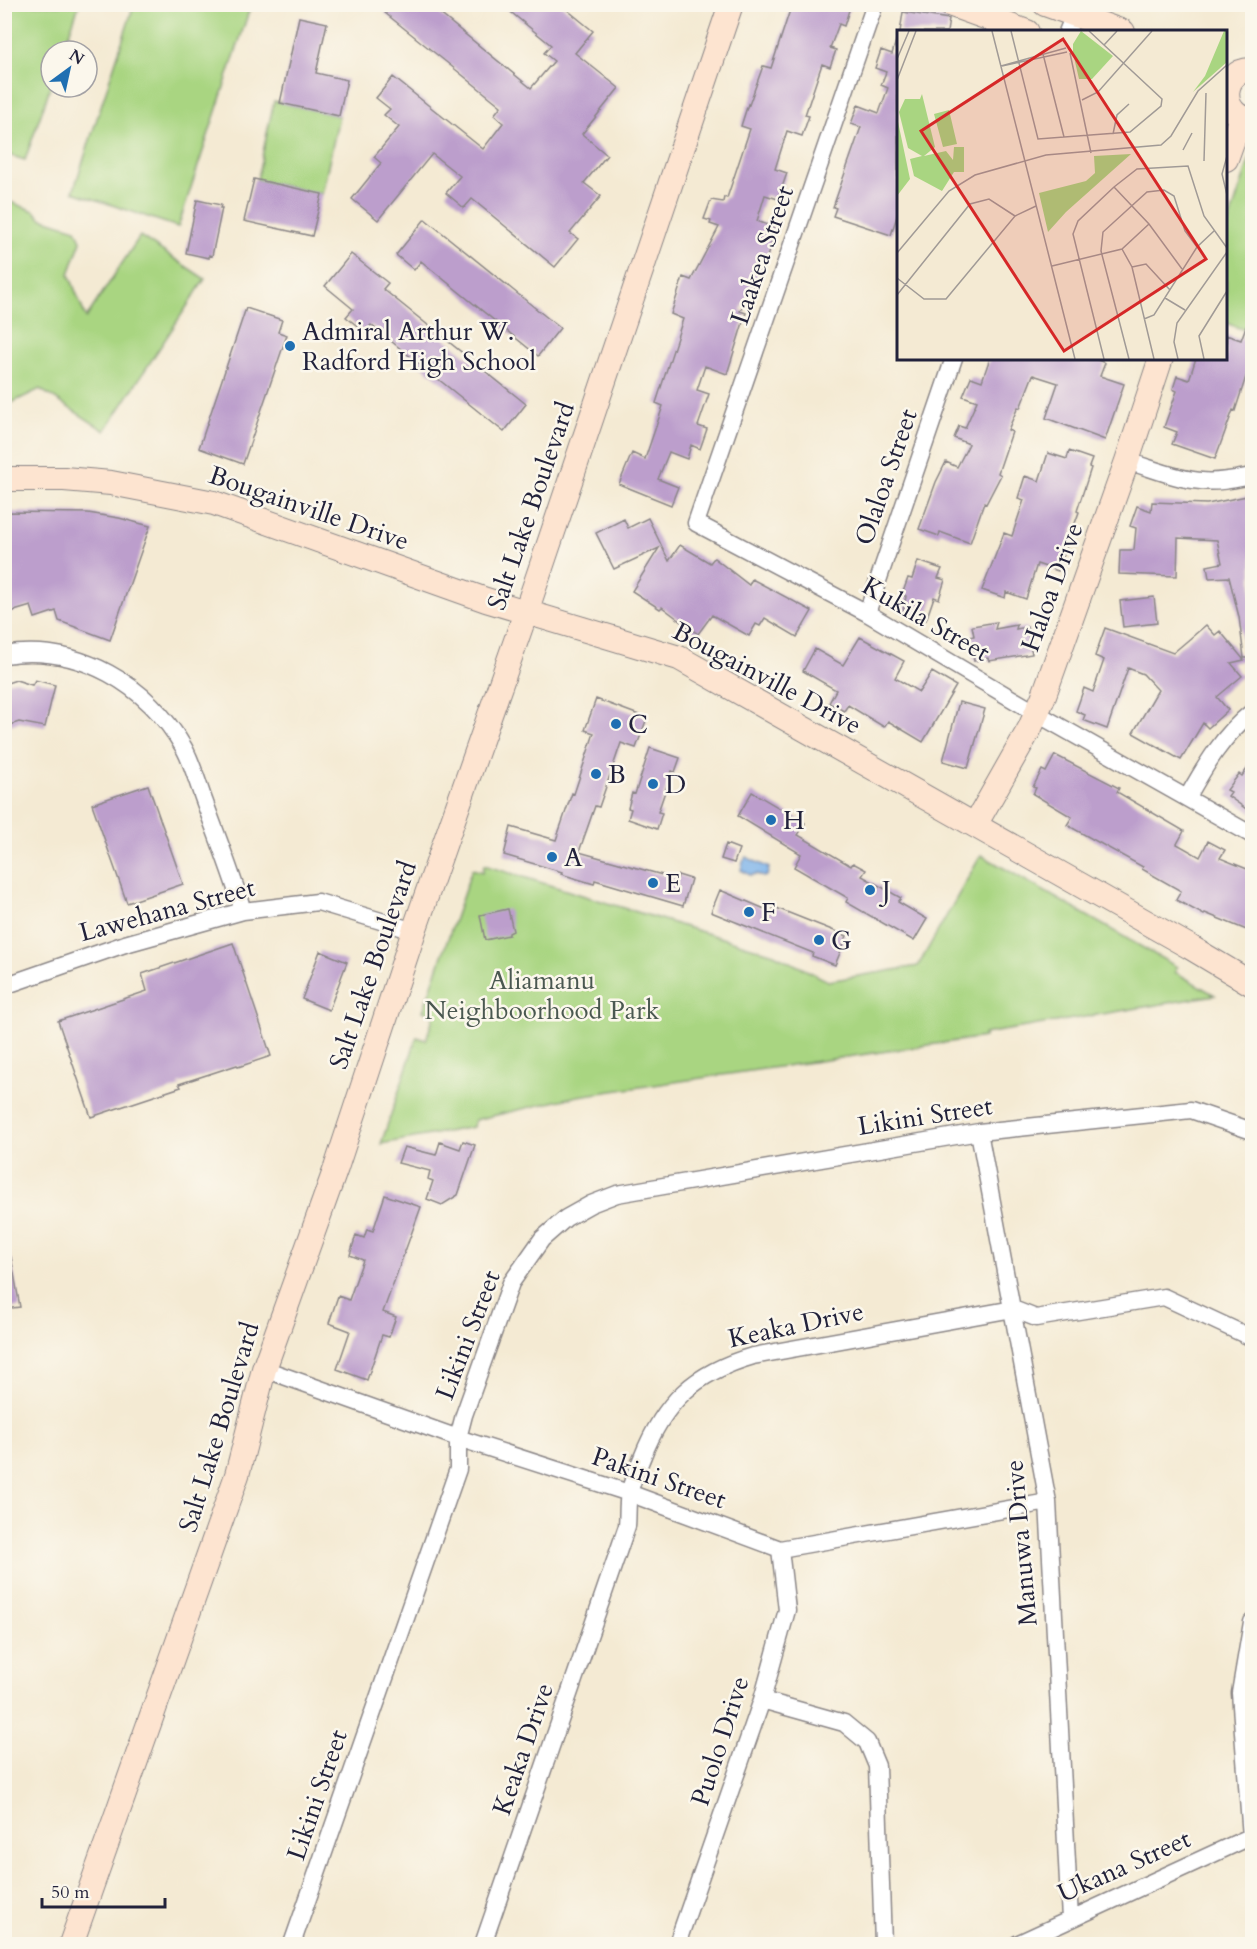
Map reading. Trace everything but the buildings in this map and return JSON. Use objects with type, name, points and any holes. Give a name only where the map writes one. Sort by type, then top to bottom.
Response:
[{"type":"street","name":"Salt Lake Boulevard","points":[[71,1944],[237,1475],[264,1369],[336,1168],[414,931],[526,612],[731,4]]},
{"type":"street","name":"Laakea Street","points":[[696,523],[875,4]]},
{"type":"street","points":[[949,4],[1021,30]]},
{"type":"street","points":[[1045,4],[1070,23],[1111,30]]},
{"type":"street","points":[[1227,154],[1236,108],[1228,85],[1240,69]]},
{"type":"street","name":"Olaloa Street","points":[[867,613],[953,360]]},
{"type":"street","name":"Haloa Drive","points":[[975,825],[1030,728],[1036,713],[1160,360]]},
{"type":"street","points":[[1127,460],[1201,481],[1223,481],[1252,476]]},
{"type":"street","name":"Bougainville Drive","points":[[4,479],[64,479],[111,483],[214,503],[464,592],[679,658],[1252,984]]},
{"type":"street","name":"Kukila Street","points":[[696,523],[867,613],[1036,713],[1252,835]]},
{"type":"street","points":[[4,655],[38,654],[74,659],[108,672],[147,699],[185,749],[243,911]]},
{"type":"street","points":[[1187,798],[1218,747],[1252,712]]},
{"type":"street","name":"Lawehana Street","points":[[4,986],[125,944],[243,911],[318,902],[414,931]]},
{"type":"street","name":"Likini Street","points":[[292,1944],[458,1469],[458,1438],[464,1415],[511,1283],[542,1239],[566,1218],[591,1204],[617,1194],[979,1132],[1191,1110],[1252,1131]]},
{"type":"street","name":"Manuwa Drive","points":[[979,1132],[1048,1502],[1070,1918]]},
{"type":"street","name":"Keaka Drive","points":[[483,1944],[627,1526],[630,1493],[652,1432],[663,1414],[679,1396],[700,1379],[727,1364],[753,1356],[1013,1309],[1036,1318],[1164,1297],[1252,1338]]},
{"type":"street","name":"Pakini Street","points":[[264,1369],[458,1438],[630,1493],[780,1549]]},
{"type":"street","points":[[780,1549],[1048,1502]]},
{"type":"street","name":"Puolo Drive","points":[[677,1944],[762,1700],[787,1610],[780,1549]]},
{"type":"street","points":[[1252,1622],[1240,1693],[1252,1837]]},
{"type":"street","points":[[762,1700],[844,1723],[867,1742],[877,1766],[883,1944]]},
{"type":"street","name":"Ukana Street","points":[[1017,1944],[1252,1837]]},
{"type":"green space","points":[[4,5],[79,5],[67,39],[39,39],[39,99],[46,99],[25,160],[5,154]]},
{"type":"green space","points":[[134,5],[251,5],[178,227],[73,192]]},
{"type":"green space","points":[[274,101],[339,116],[322,194],[257,180]]},
{"type":"green space","points":[[1252,152],[1252,333],[1227,323],[1227,228]]},
{"type":"green space","points":[[5,200],[34,211],[41,218],[76,229],[81,241],[69,274],[86,318],[140,236],[205,279],[105,431],[40,389],[5,406]]},
{"type":"green space","name":"Aliamanu Neighboorhood Park","points":[[981,855],[1177,967],[1175,972],[1215,995],[984,1034],[984,1037],[578,1096],[475,1120],[473,1127],[381,1144],[417,1037],[426,1040],[434,1015],[423,1011],[472,869],[483,872],[484,865],[774,954],[828,981],[918,966]]},
{"type":"water","points":[[746,857],[769,868],[767,876],[750,875],[741,870]]},
{"type":"place","name":"Admiral Arthur W. Radford High School","points":[[290,346]]},
{"type":"place","name":"C","points":[[616,724]]},
{"type":"place","name":"B","points":[[596,774]]},
{"type":"place","name":"D","points":[[653,784]]},
{"type":"place","name":"H","points":[[771,820]]},
{"type":"place","name":"A","points":[[552,857]]},
{"type":"place","name":"E","points":[[653,883]]},
{"type":"place","name":"J","points":[[870,890]]},
{"type":"place","name":"F","points":[[749,912]]},
{"type":"place","name":"G","points":[[819,940]]}]
